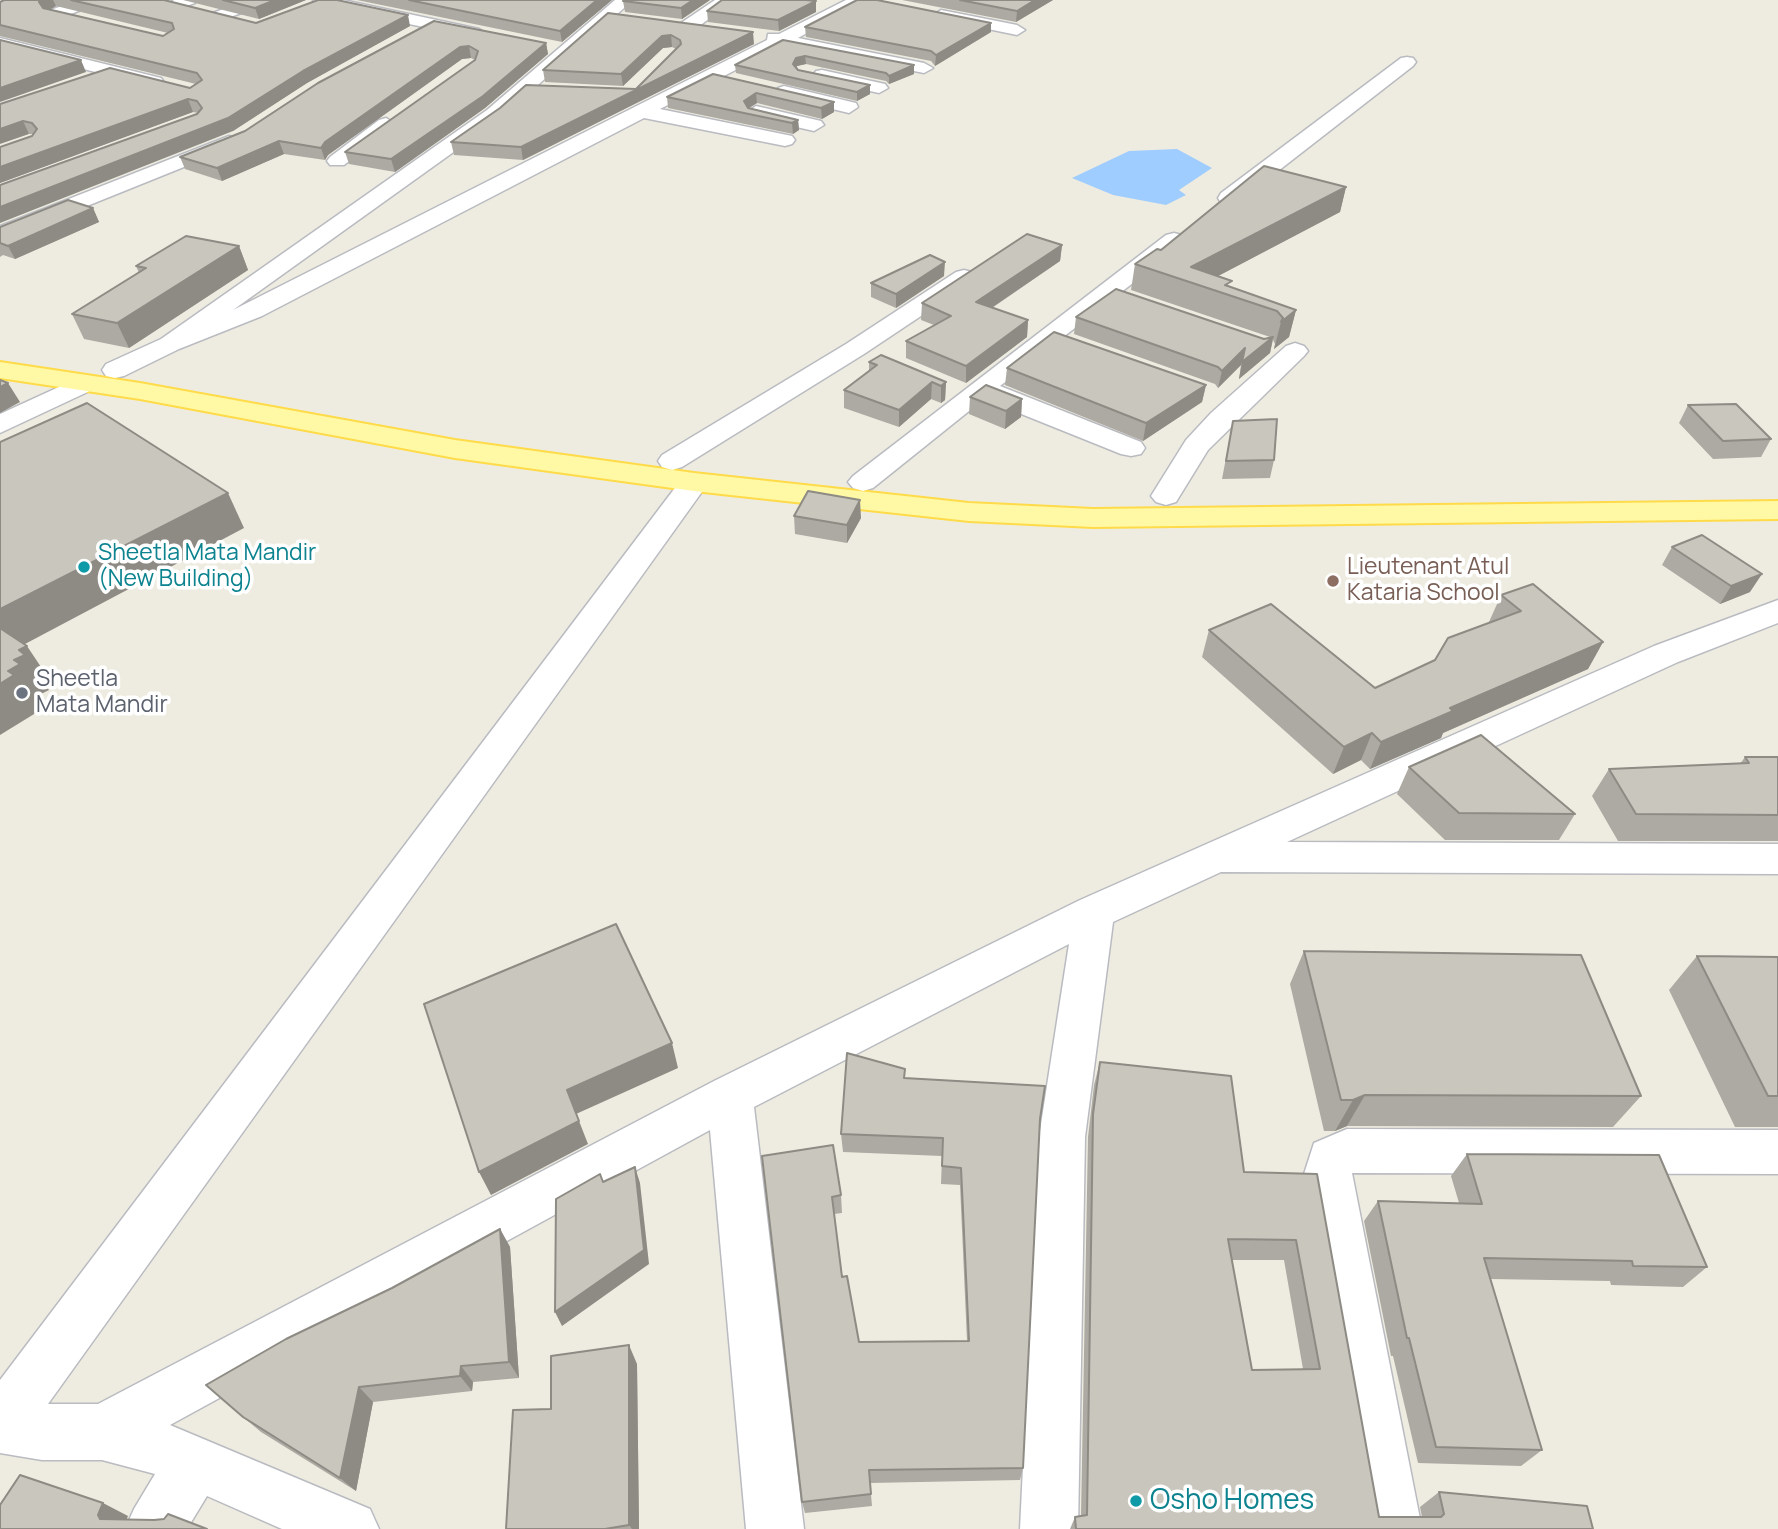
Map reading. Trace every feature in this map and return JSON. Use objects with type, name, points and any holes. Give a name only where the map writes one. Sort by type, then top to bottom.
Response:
[{"type":"main road","points":[[0,353],[114,370],[683,471],[969,512],[1093,518],[1778,510]]},
{"type":"main road","points":[[0,370],[455,449],[683,471],[863,482],[996,496],[1422,499],[1778,491]]},
{"type":"street","points":[[0,35],[93,0]]},
{"type":"street","points":[[216,17],[263,0]]},
{"type":"street","points":[[304,10],[326,0],[494,37]]},
{"type":"street","points":[[371,10],[397,0]]},
{"type":"street","points":[[170,344],[494,114],[625,0]]},
{"type":"street","points":[[715,31],[680,26],[725,0]]},
{"type":"street","points":[[176,2],[216,17],[249,24]]},
{"type":"street","points":[[114,370],[253,311],[848,8]]},
{"type":"street","points":[[928,12],[1017,30]]},
{"type":"street","points":[[55,14],[82,21]]},
{"type":"street","points":[[606,17],[633,20]]},
{"type":"street","points":[[408,37],[432,24]]},
{"type":"street","points":[[756,36],[924,68]]},
{"type":"street","points":[[0,43],[172,86]]},
{"type":"street","points":[[544,46],[569,51]]},
{"type":"street","points":[[0,61],[30,51]]},
{"type":"street","points":[[746,59],[773,64]]},
{"type":"street","points":[[1214,210],[1407,62]]},
{"type":"street","points":[[799,70],[879,88]]},
{"type":"street","points":[[78,84],[116,71]]},
{"type":"street","points":[[715,76],[742,82]]},
{"type":"street","points":[[769,88],[849,107]]},
{"type":"street","points":[[524,89],[549,91]]},
{"type":"street","points":[[677,94],[702,100]]},
{"type":"street","points":[[739,108],[814,125]]},
{"type":"street","points":[[468,110],[494,114]]},
{"type":"street","points":[[644,112],[785,139]]},
{"type":"street","points":[[337,161],[397,117]]},
{"type":"street","points":[[0,234],[246,133],[217,129]]},
{"type":"street","points":[[863,482],[975,392],[1192,226]]},
{"type":"street","points":[[350,1529],[155,1446],[102,1432],[43,1432],[0,1426],[683,471],[855,349],[989,260]]},
{"type":"street","points":[[1107,292],[1132,301]]},
{"type":"street","points":[[1049,336],[1075,345]]},
{"type":"street","points":[[855,349],[880,359]]},
{"type":"street","points":[[1166,496],[1196,446],[1295,351]]},
{"type":"street","points":[[0,425],[85,383]]},
{"type":"street","points":[[944,386],[975,392],[1130,448]]},
{"type":"street","points":[[102,1432],[730,1096],[1094,912],[1666,654],[1778,611]]},
{"type":"street","points":[[1211,858],[1778,859]]},
{"type":"street","points":[[1049,1529],[1062,1137],[1094,912]]},
{"type":"street","points":[[730,1096],[775,1529]]},
{"type":"street","points":[[1393,1529],[1328,1174],[1331,1159],[1347,1151],[1778,1152]]},
{"type":"street","points":[[154,1529],[195,1463]]},
{"type":"water","points":[[1177,149],[1212,168],[1179,190],[1186,195],[1166,205],[1113,195],[1072,178],[1129,151]]},
{"type":"building","points":[[43,0],[39,2],[43,8],[163,36],[174,29],[172,23],[71,0],[164,0],[256,23],[318,0],[337,0],[408,15],[303,71],[228,118],[0,207],[0,185],[197,114],[202,108],[197,101],[188,99],[0,167],[0,147],[32,136],[37,129],[32,123],[23,121],[0,129],[0,104],[110,68],[190,88],[202,80],[197,73],[0,25],[0,2]]},
{"type":"building","points":[[223,0],[275,0],[255,8]]},
{"type":"building","points":[[409,0],[597,0],[560,31]]},
{"type":"building","points":[[624,0],[693,0],[681,8]]},
{"type":"building","points":[[722,0],[816,1],[778,20],[707,11]]},
{"type":"building","points":[[857,0],[877,0],[991,23],[936,55],[931,51],[805,27]]},
{"type":"building","points":[[960,0],[1035,0],[1017,11]]},
{"type":"building","points":[[608,13],[753,32],[521,147],[451,142],[500,108],[526,85],[636,89],[681,44],[680,40],[671,35],[662,36],[621,74],[543,70]]},
{"type":"building","points":[[434,21],[546,43],[483,96],[391,159],[345,152],[475,60],[478,51],[469,46],[460,47],[325,142],[321,148],[279,141],[217,168],[180,157],[245,131],[318,83]]},
{"type":"building","points":[[0,40],[81,60],[0,88]]},
{"type":"building","points":[[783,40],[914,65],[889,76],[886,73],[805,56],[796,58],[793,64],[798,70],[870,85],[857,92],[735,65]]},
{"type":"building","points":[[713,74],[834,102],[821,108],[756,93],[744,101],[748,108],[798,120],[792,123],[667,97]]},
{"type":"building","points":[[1264,166],[1346,187],[1191,267],[1232,281],[1225,285],[1296,310],[1281,322],[1283,318],[1277,311],[1135,264],[1157,249],[1161,250]]},
{"type":"building","points":[[68,200],[93,208],[8,246],[0,243],[0,227]]},
{"type":"building","points":[[1027,234],[1062,245],[976,302],[1028,320],[966,366],[906,341],[951,316],[922,303]]},
{"type":"building","points":[[186,236],[239,246],[117,323],[72,314],[146,268],[136,266]]},
{"type":"building","points":[[930,255],[945,262],[896,294],[871,283]]},
{"type":"building","points":[[1116,289],[1264,339],[1273,337],[1242,362],[1245,348],[1222,371],[1218,367],[1076,317]]},
{"type":"building","points":[[1054,332],[1206,385],[1146,423],[1007,368]]},
{"type":"building","points":[[881,355],[946,382],[941,386],[932,382],[899,410],[844,390],[877,365],[869,362]]},
{"type":"building","points":[[986,385],[1022,399],[1006,411],[970,397]]},
{"type":"building","name":"Sheetla Mata Mandir (New Building)","points":[[87,403],[228,493],[0,609],[0,442]]},
{"type":"building","points":[[1736,404],[1771,439],[1723,441],[1688,405]]},
{"type":"building","points":[[1277,419],[1274,460],[1226,461],[1233,421]]},
{"type":"building","points":[[808,491],[860,500],[847,525],[794,516]]},
{"type":"building","points":[[1702,535],[1762,574],[1731,586],[1672,547]]},
{"type":"building","points":[[1533,584],[1603,642],[1450,708],[1453,711],[1381,742],[1372,733],[1344,747],[1209,630],[1271,604],[1375,688],[1435,660],[1448,638],[1521,611],[1501,595]]},
{"type":"building","points":[[0,628],[27,646],[19,650],[25,655],[14,660],[20,664],[8,671],[14,675],[0,684]]},
{"type":"building","points":[[1481,735],[1575,814],[1459,813],[1409,767]]},
{"type":"building","points":[[1745,757],[1778,757],[1778,815],[1636,814],[1609,769],[1749,763]]},
{"type":"building","points":[[616,924],[672,1043],[567,1090],[579,1121],[479,1172],[424,1004]]},
{"type":"building","points":[[1304,951],[1581,955],[1641,1096],[1365,1095],[1353,1100],[1341,1100]]},
{"type":"building","points":[[1697,956],[1778,957],[1778,1096],[1768,1096]]},
{"type":"building","points":[[847,1053],[905,1069],[904,1078],[1045,1086],[1040,1119],[1023,1468],[869,1470],[871,1494],[802,1502],[762,1156],[833,1145],[841,1195],[832,1197],[842,1277],[847,1276],[859,1342],[969,1341],[961,1168],[942,1166],[943,1138],[841,1134]]},
{"type":"building","points":[[1100,1062],[1231,1076],[1244,1172],[1317,1174],[1379,1517],[1441,1517],[1444,1514],[1439,1492],[1587,1506],[1593,1529],[1076,1529],[1075,1517],[1087,1515],[1093,1114]],"holes":[[[1228,1239],[1296,1240],[1320,1369],[1252,1370]]]},
{"type":"building","points":[[1467,1154],[1659,1155],[1707,1267],[1633,1266],[1632,1261],[1484,1258],[1542,1450],[1436,1447],[1407,1338],[1378,1201],[1482,1204]]},
{"type":"building","points":[[635,1167],[644,1250],[555,1312],[556,1199],[600,1174],[603,1182]]},
{"type":"building","points":[[500,1229],[509,1362],[461,1366],[460,1376],[359,1387],[340,1478],[243,1417],[206,1385],[286,1339],[392,1288]]},
{"type":"building","points":[[629,1345],[629,1525],[605,1529],[506,1529],[513,1410],[551,1409],[551,1356]]},
{"type":"building","points":[[20,1475],[103,1503],[98,1515],[100,1519],[154,1520],[164,1519],[168,1514],[207,1529],[0,1529],[0,1505]]},
{"type":"place","name":"Sheetla Mata Mandir (New Building)","points":[[84,567]]},
{"type":"place","name":"Lieutenant Atul Kataria School","points":[[1333,581]]},
{"type":"place","name":"Sheetla Mata Mandir","points":[[22,693]]},
{"type":"place","name":"Osho Homes","points":[[1136,1501]]}]
